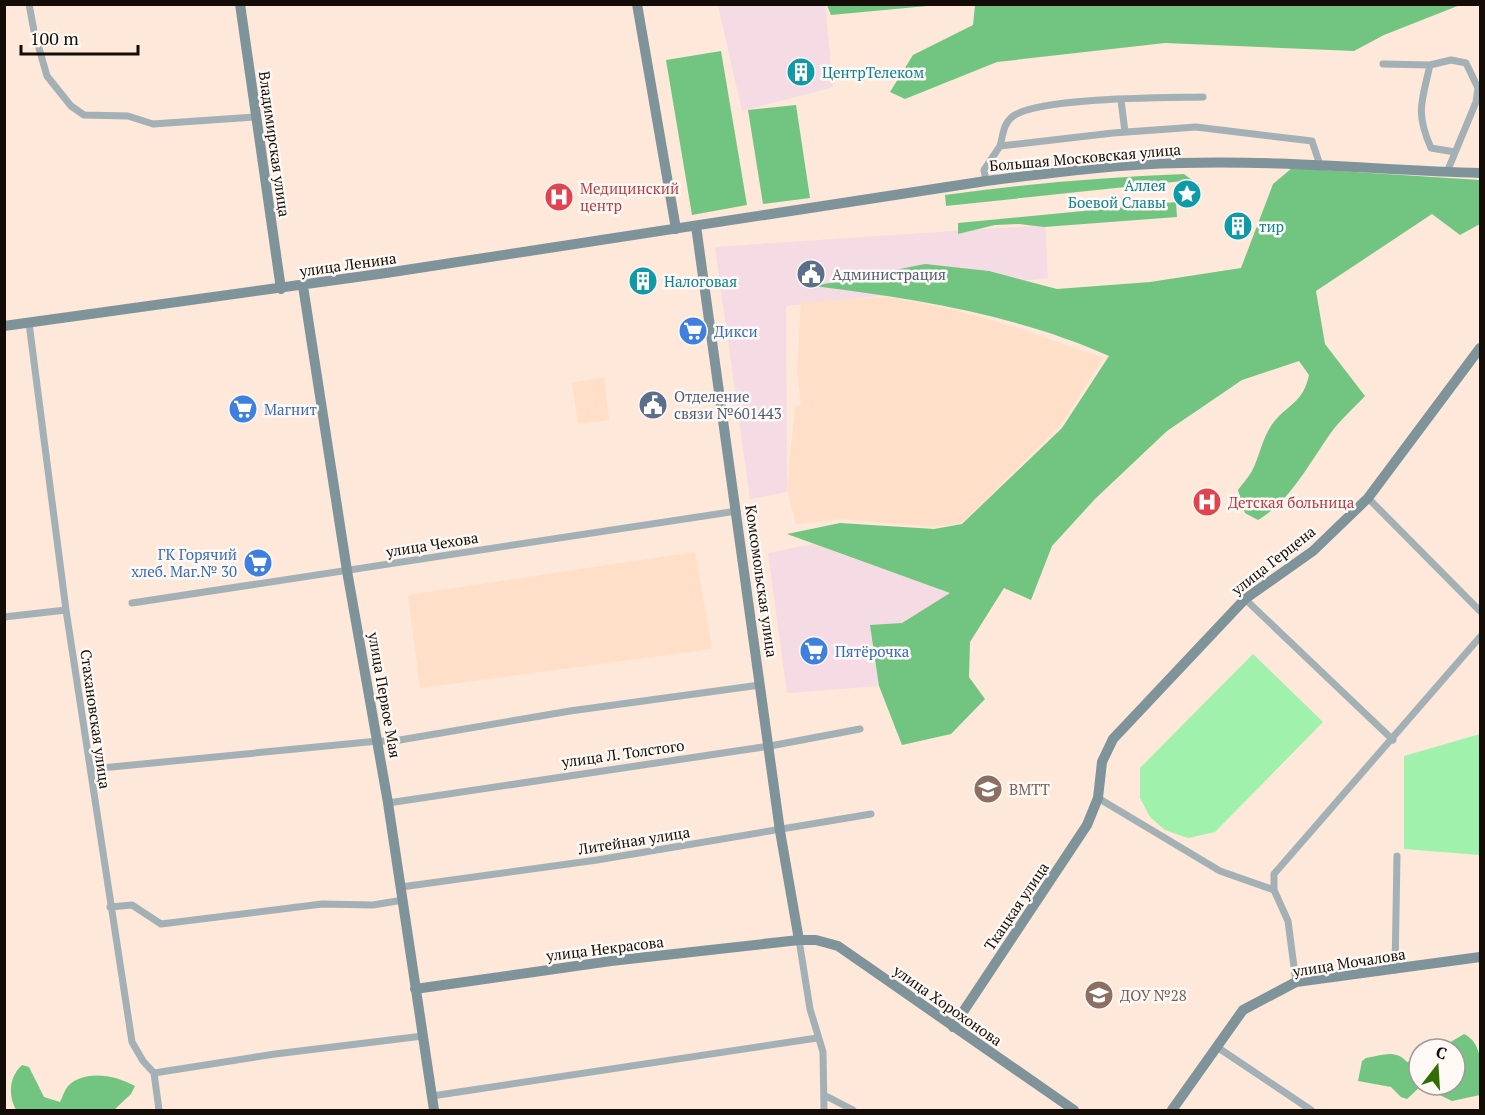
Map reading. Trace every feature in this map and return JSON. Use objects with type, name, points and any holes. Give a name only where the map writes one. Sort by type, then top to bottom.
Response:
[{"type":"street","points":[[29,4],[47,76],[71,106],[84,115],[128,116],[153,124],[255,117]]},
{"type":"street","name":"Владимирская улица","points":[[240,4],[280,288]]},
{"type":"street","points":[[637,4],[676,229]]},
{"type":"street","points":[[1383,64],[1430,65],[1451,60],[1466,63],[1478,88],[1476,102],[1448,172]]},
{"type":"street","points":[[1430,65],[1420,114],[1421,125],[1431,148],[1455,152]]},
{"type":"street","points":[[986,181],[984,170],[1000,146],[1005,126],[1013,116],[1052,104],[1203,97]]},
{"type":"street","points":[[1121,100],[1125,132]]},
{"type":"street","points":[[1000,146],[1125,132],[1196,127],[1312,141],[1320,165]]},
{"type":"street","name":"Большая Московская улица","points":[[696,226],[986,181],[1082,170],[1179,163],[1320,165],[1480,173]]},
{"type":"street","name":"улица Ленина","points":[[4,326],[303,286],[696,226]]},
{"type":"street","name":"Комсомольская улица","points":[[696,226],[780,831],[799,940]]},
{"type":"street","name":"улица Первое Мая","points":[[303,286],[348,571],[388,803],[434,1110]]},
{"type":"street","name":"Стахановская улица","points":[[29,322],[66,610],[132,1042],[143,1061],[154,1073],[159,1110]]},
{"type":"street","name":"улица Герцена","points":[[1098,798],[1102,762],[1113,739],[1245,599],[1313,551],[1368,498],[1480,348]]},
{"type":"street","points":[[1368,498],[1480,611]]},
{"type":"street","name":"улица Чехова","points":[[132,603],[737,511]]},
{"type":"street","points":[[1245,599],[1393,740]]},
{"type":"street","points":[[4,617],[66,610]]},
{"type":"street","points":[[1296,982],[1288,921],[1274,890],[1274,874],[1393,740],[1480,637]]},
{"type":"street","points":[[91,769],[393,741],[570,711],[760,685]]},
{"type":"street","name":"улица Л. Толстого","points":[[388,803],[770,746],[860,729]]},
{"type":"street","points":[[1098,798],[1220,871],[1274,890]]},
{"type":"street","name":"Ткацкая улица","points":[[953,1027],[1072,850],[1087,825],[1098,798]]},
{"type":"street","name":"Литейная улица","points":[[401,886],[597,860],[871,814]]},
{"type":"street","points":[[1395,969],[1397,856]]},
{"type":"street","points":[[110,907],[132,905],[161,924],[322,904],[373,905],[403,900]]},
{"type":"street","points":[[799,940],[817,1038],[823,1052],[824,1110]]},
{"type":"street","name":"улица Хорохонова","points":[[799,940],[816,940],[838,946],[1074,1110]]},
{"type":"street","name":"улица Некрасова","points":[[415,989],[612,961],[799,940]]},
{"type":"street","name":"улица Мочалова","points":[[1172,1110],[1243,1010],[1296,982],[1480,957]]},
{"type":"street","points":[[154,1073],[275,1054],[423,1036]]},
{"type":"street","points":[[432,1096],[817,1038]]},
{"type":"street","points":[[1217,1047],[1311,1110]]},
{"type":"street","points":[[824,1095],[853,1110]]},
{"type":"shaded area","points":[[718,5],[825,5],[833,87],[742,111]]},
{"type":"shaded area","points":[[1045,225],[1048,278],[786,306],[787,492],[750,499],[715,247]]},
{"type":"shaded area","points":[[887,297],[951,309],[1009,325],[1103,358],[1060,426],[962,523],[934,527],[841,519],[796,524],[787,489],[795,407],[801,404],[797,371],[801,302]]},
{"type":"shaded area","points":[[604,377],[609,420],[578,424],[572,383]]},
{"type":"shaded area","points":[[813,544],[951,593],[902,623],[877,668],[879,686],[787,693],[768,553]]},
{"type":"shaded area","points":[[695,552],[712,649],[420,688],[408,595]]},
{"type":"green space","points":[[827,4],[938,5],[831,15]]},
{"type":"green space","points":[[975,4],[1460,5],[1384,35],[1354,51],[1165,43],[997,62],[905,99],[890,92],[913,55],[973,25]]},
{"type":"green space","points":[[721,51],[747,205],[692,215],[666,60]]},
{"type":"green space","points":[[796,105],[810,198],[763,204],[748,110]]},
{"type":"green space","points":[[1292,168],[1480,180],[1480,224],[1460,235],[1432,214],[1316,291],[1325,344],[1365,396],[1334,429],[1280,503],[1258,520],[1245,513],[1238,490],[1252,471],[1273,423],[1303,392],[1309,375],[1299,361],[1242,380],[1167,431],[1095,499],[1052,546],[1031,600],[1004,588],[970,642],[969,677],[985,699],[951,734],[902,745],[879,686],[870,625],[902,623],[950,593],[787,534],[840,523],[934,529],[962,524],[1062,428],[1109,356],[1038,329],[1002,319],[889,296],[814,286],[925,264],[989,271],[1057,289],[1150,282],[1241,268],[1273,184]]},
{"type":"green space","points":[[1184,174],[1192,180],[946,206],[945,195],[1064,182]]},
{"type":"green space","points":[[1176,202],[1177,217],[1044,227],[1019,224],[995,225],[958,234],[958,223]]},
{"type":"green space","points":[[1253,654],[1323,722],[1215,832],[1188,838],[1165,830],[1150,817],[1140,798],[1140,768]]},
{"type":"green space","points":[[1480,734],[1480,855],[1404,849],[1404,756]]},
{"type":"green space","points":[[1464,1034],[1471,1039],[1479,1052],[1480,1095],[1452,1101],[1444,1097],[1467,1097],[1467,1037],[1459,1037]]},
{"type":"green space","points":[[1393,1054],[1407,1062],[1407,1097],[1409,1097],[1407,1099],[1401,1097],[1391,1087],[1358,1081],[1362,1061],[1366,1058]]},
{"type":"green space","points":[[22,1065],[29,1067],[44,1097],[60,1102],[69,1085],[84,1077],[111,1077],[135,1086],[131,1094],[114,1110],[16,1110],[11,1086],[14,1075]]},
{"type":"place","name":"ЦентрТелеком","points":[[801,72]]},
{"type":"place","name":"Аллея Боевой Славы","points":[[1187,194]]},
{"type":"place","name":"Медицинский центр","points":[[559,197]]},
{"type":"place","name":"тир","points":[[1238,226]]},
{"type":"place","name":"Администрация","points":[[811,274]]},
{"type":"place","name":"Налоговая","points":[[643,281]]},
{"type":"place","name":"Дикси","points":[[693,331]]},
{"type":"place","name":"Отделение связи №601443","points":[[653,405]]},
{"type":"place","name":"Магнит","points":[[243,409]]},
{"type":"place","name":"Детская больница","points":[[1207,502]]},
{"type":"place","name":"ГК Горячий хлеб. Маг.№ 30","points":[[258,563]]},
{"type":"place","name":"Пятёрочка","points":[[814,651]]},
{"type":"place","name":"ВМТТ","points":[[988,789]]},
{"type":"place","name":"ДОУ №28","points":[[1099,995]]}]
